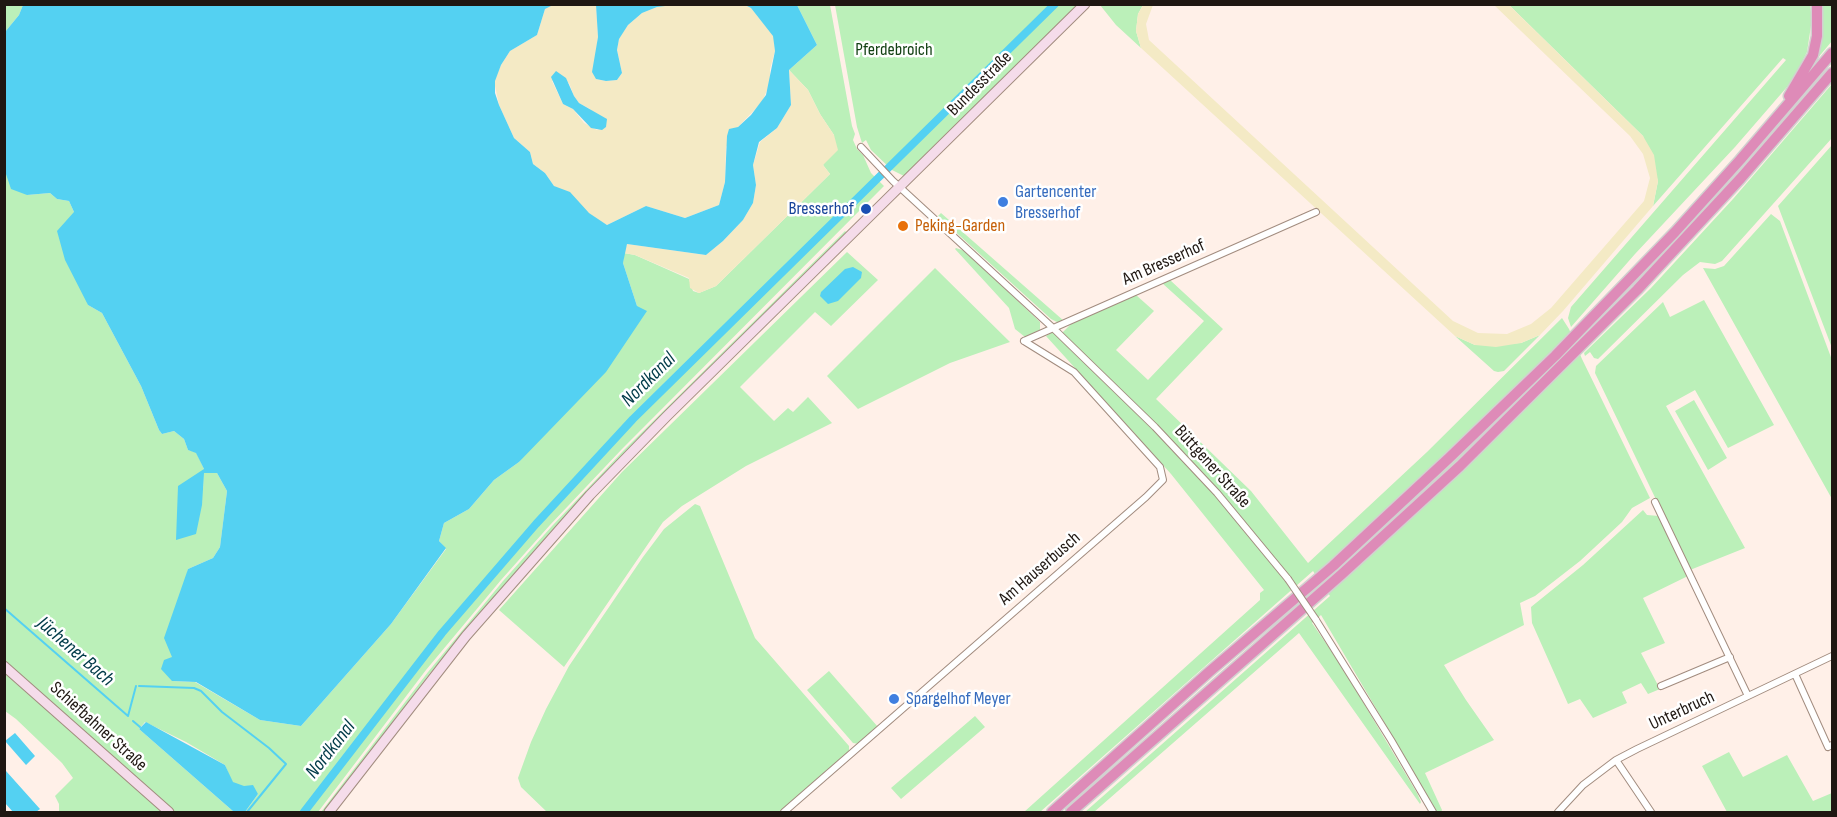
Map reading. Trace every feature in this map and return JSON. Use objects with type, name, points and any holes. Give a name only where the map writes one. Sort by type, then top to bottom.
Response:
[{"type":"highway","points":[[1781,114],[1813,55],[1817,36],[1817,4]]},
{"type":"highway","points":[[1052,813],[1209,672],[1332,566],[1449,458],[1554,356],[1675,232],[1833,53]]},
{"type":"highway","points":[[1071,813],[1342,574],[1460,466],[1594,334],[1734,186],[1833,73]]},
{"type":"main road","name":"Bundesstraße","points":[[329,813],[460,644],[562,525],[659,424],[902,190],[1084,4]]},
{"type":"main road","name":"Schiefbahner Straße","points":[[4,666],[169,813]]},
{"type":"street","name":"Büttgener Straße","points":[[861,147],[891,180],[1053,328],[1185,457],[1249,530],[1288,579],[1316,620],[1380,721],[1433,813]]},
{"type":"street","name":"Am Bresserhof","points":[[1024,341],[1316,212]]},
{"type":"street","name":"Am Hauserbusch","points":[[784,813],[1163,480],[1160,467],[1074,372],[1024,341]]},
{"type":"street","points":[[1655,502],[1748,696]]},
{"type":"street","points":[[1661,686],[1730,657]]},
{"type":"street","name":"Unterbruch","points":[[1558,813],[1583,785],[1616,760],[1833,657]]},
{"type":"street","points":[[1795,674],[1828,747],[1833,745]]},
{"type":"street","points":[[1616,760],[1651,813]]},
{"type":"green space","points":[[5,5],[23,5],[19,15],[5,32]]},
{"type":"green space","points":[[797,5],[830,5],[855,134],[853,140],[871,173],[884,186],[622,449],[550,525],[426,670],[318,812],[245,812],[258,794],[232,782],[225,765],[145,722],[139,729],[234,812],[175,812],[5,661],[5,168],[27,195],[50,193],[57,199],[69,201],[74,212],[88,305],[102,313],[141,386],[159,430],[162,434],[174,431],[184,439],[188,450],[196,452],[204,469],[202,505],[204,473],[217,473],[227,491],[220,547],[213,558],[188,569],[172,657],[172,681],[195,682],[260,720],[301,726],[391,624],[446,549],[439,541],[444,523],[469,509],[494,480],[519,462],[637,306],[623,263],[624,253],[635,255],[689,279],[693,291],[699,293],[716,286],[830,174],[823,165],[834,135],[808,90],[789,70],[817,45]]},
{"type":"green space","name":"Pferdebroich","points":[[835,5],[1079,5],[904,176],[892,170],[871,150],[866,140],[862,143],[857,127]]},
{"type":"green space","points":[[1100,5],[1143,5],[1138,14],[1136,31],[1141,48],[1116,25]]},
{"type":"green space","points":[[1509,5],[1810,5],[1812,19],[1807,52],[1787,87],[1571,327],[1568,318],[1571,307],[1786,60],[1783,58],[1653,206],[1658,181],[1643,136]]},
{"type":"green space","points":[[1819,5],[1832,5],[1832,41],[1812,65]]},
{"type":"green space","points":[[1832,84],[1832,138],[1722,261],[1715,264],[1700,262],[1683,275],[1598,359],[1594,358],[1590,352],[1585,356],[1584,353],[1651,288],[1733,199]]},
{"type":"green space","points":[[1832,145],[1832,348],[1778,206]]},
{"type":"green space","points":[[941,213],[1064,321],[1059,323],[1051,319],[938,216]]},
{"type":"green space","points":[[1771,214],[1780,221],[1832,360],[1832,499],[1703,268],[1715,269],[1724,266]]},
{"type":"green space","points":[[845,231],[847,233],[625,453],[553,529],[430,673],[324,812],[321,812],[428,672],[552,526],[624,450]]},
{"type":"green space","points":[[956,248],[965,251],[1040,322],[1040,330],[1025,337],[1015,329],[1009,308]]},
{"type":"green space","points":[[847,252],[878,280],[831,326],[815,312],[740,387],[774,421],[788,408],[793,412],[808,397],[832,423],[746,466],[682,506],[663,522],[564,667],[499,610],[622,472]]},
{"type":"green space","points":[[935,268],[1010,342],[950,363],[858,409],[827,376]]},
{"type":"green space","points":[[1170,280],[1223,329],[1156,399],[1251,491],[1308,563],[1427,452],[1562,318],[1569,329],[1650,498],[1632,508],[1622,522],[1580,561],[1535,596],[1520,603],[1524,625],[1444,665],[1494,740],[1425,773],[1441,812],[1437,812],[1321,615],[1312,623],[1341,665],[1417,793],[1420,804],[1299,633],[1094,812],[1085,812],[1330,596],[1313,571],[1040,812],[1024,812],[1260,600],[1260,593],[1264,590],[1171,474],[1046,336],[1063,332],[1071,324],[1136,295],[1154,311],[1116,350],[1148,380],[1204,321],[1162,283]]},
{"type":"green space","points":[[1704,300],[1774,425],[1728,448],[1695,390],[1666,406],[1745,548],[1690,570],[1595,373],[1596,366],[1663,302],[1670,317]]},
{"type":"green space","points":[[1540,335],[1504,371],[1498,372],[1494,371],[1455,336],[1475,345],[1521,343]]},
{"type":"green space","points":[[1694,400],[1727,458],[1708,470],[1675,411]]},
{"type":"green space","points":[[695,504],[700,506],[755,638],[849,746],[849,753],[779,812],[547,812],[521,787],[518,778],[546,709],[569,666],[643,557],[664,529]]},
{"type":"green space","points":[[1643,510],[1647,515],[1659,516],[1688,576],[1643,598],[1665,643],[1641,653],[1660,689],[1648,694],[1641,683],[1622,692],[1627,703],[1593,718],[1580,699],[1568,704],[1532,623],[1531,607],[1583,565]]},
{"type":"green space","points":[[829,671],[878,727],[859,744],[853,743],[807,690]]},
{"type":"green space","points":[[4,672],[162,812],[59,812],[59,804],[55,796],[73,778],[62,763],[5,711]]},
{"type":"green space","points":[[975,716],[985,727],[901,799],[891,788]]},
{"type":"green space","points":[[1729,752],[1743,777],[1787,755],[1813,801],[1832,793],[1832,812],[1727,812],[1702,766]]},
{"type":"sand","points":[[673,4],[745,5],[751,8],[774,36],[775,51],[770,69],[770,83],[762,102],[738,127],[726,147],[725,182],[719,205],[685,218],[646,206],[607,225],[554,186],[545,173],[533,164],[530,152],[514,138],[499,105],[494,81],[510,51],[537,35],[545,9],[553,5],[596,5],[598,37],[596,79],[617,80],[622,73],[617,50],[619,38],[628,25],[642,13]],"holes":[[[552,81],[569,83],[579,103],[590,109],[606,127],[597,130],[584,123],[573,109],[563,104]]]},
{"type":"sand","points":[[1143,5],[1153,5],[1146,24],[1149,40],[1453,321],[1478,333],[1507,334],[1531,324],[1551,308],[1644,201],[1650,178],[1643,154],[1630,136],[1494,5],[1509,5],[1643,136],[1654,155],[1658,181],[1653,206],[1540,335],[1521,343],[1496,347],[1475,345],[1455,336],[1141,48],[1136,31],[1138,14]]},
{"type":"sand","points":[[789,70],[808,90],[834,135],[838,150],[823,165],[830,174],[716,286],[699,293],[690,288],[689,278],[635,255],[624,253],[627,244],[706,255],[743,220],[753,203],[756,185],[753,165],[760,142],[777,128],[791,105]]},
{"type":"water","points":[[23,5],[553,5],[545,9],[537,35],[510,51],[495,81],[495,93],[514,138],[530,152],[533,164],[545,173],[554,186],[570,192],[589,213],[607,225],[646,206],[685,218],[719,205],[725,182],[729,129],[738,127],[751,115],[766,95],[775,51],[773,36],[751,8],[745,5],[797,5],[817,45],[789,70],[791,105],[777,128],[759,142],[753,165],[756,185],[753,203],[743,220],[706,255],[627,244],[623,263],[637,306],[647,311],[606,372],[519,462],[494,480],[469,509],[444,523],[439,541],[446,548],[391,624],[301,726],[260,720],[196,682],[172,681],[161,669],[164,660],[172,657],[164,638],[188,569],[213,558],[220,547],[227,491],[217,473],[204,473],[202,505],[196,534],[176,540],[178,486],[204,469],[196,453],[188,450],[184,439],[174,431],[162,434],[159,430],[141,386],[102,313],[88,305],[65,260],[57,231],[74,212],[69,201],[57,199],[50,193],[27,195],[11,189],[4,168],[5,32],[19,15]]},
{"type":"water","points":[[596,5],[673,5],[657,7],[642,13],[628,25],[619,39],[617,50],[622,73],[617,80],[596,79],[592,72],[598,37]]},
{"type":"water","points":[[556,71],[566,78],[579,103],[607,119],[606,127],[602,130],[591,128],[573,109],[563,104],[551,77]]},
{"type":"water","points":[[853,267],[862,272],[861,278],[838,301],[828,304],[820,296],[821,292],[845,269]]},
{"type":"water","points":[[146,722],[225,765],[233,782],[244,786],[253,785],[258,794],[245,812],[234,812],[139,729]]},
{"type":"water","points":[[15,733],[35,756],[26,765],[5,741]]},
{"type":"water","points":[[6,771],[40,809],[36,812],[13,812],[5,803]]},
{"type":"waterway","name":"Nordkanal","points":[[304,812],[442,633],[536,524],[633,419],[1055,4]]},
{"type":"waterway","name":"Jüchener Bach","points":[[4,608],[128,716],[136,686]]},
{"type":"waterway","points":[[139,686],[194,688],[201,691],[222,712],[286,764],[247,812]]},
{"type":"waterway","name":"Jüchener Bach","points":[[133,721],[140,727]]},
{"type":"place","name":"Gartencenter Bresserhof","points":[[1003,202]]},
{"type":"place","name":"Bresserhof","points":[[866,209]]},
{"type":"place","name":"Peking-Garden","points":[[903,226]]},
{"type":"place","name":"Spargelhof Meyer","points":[[894,699]]}]
